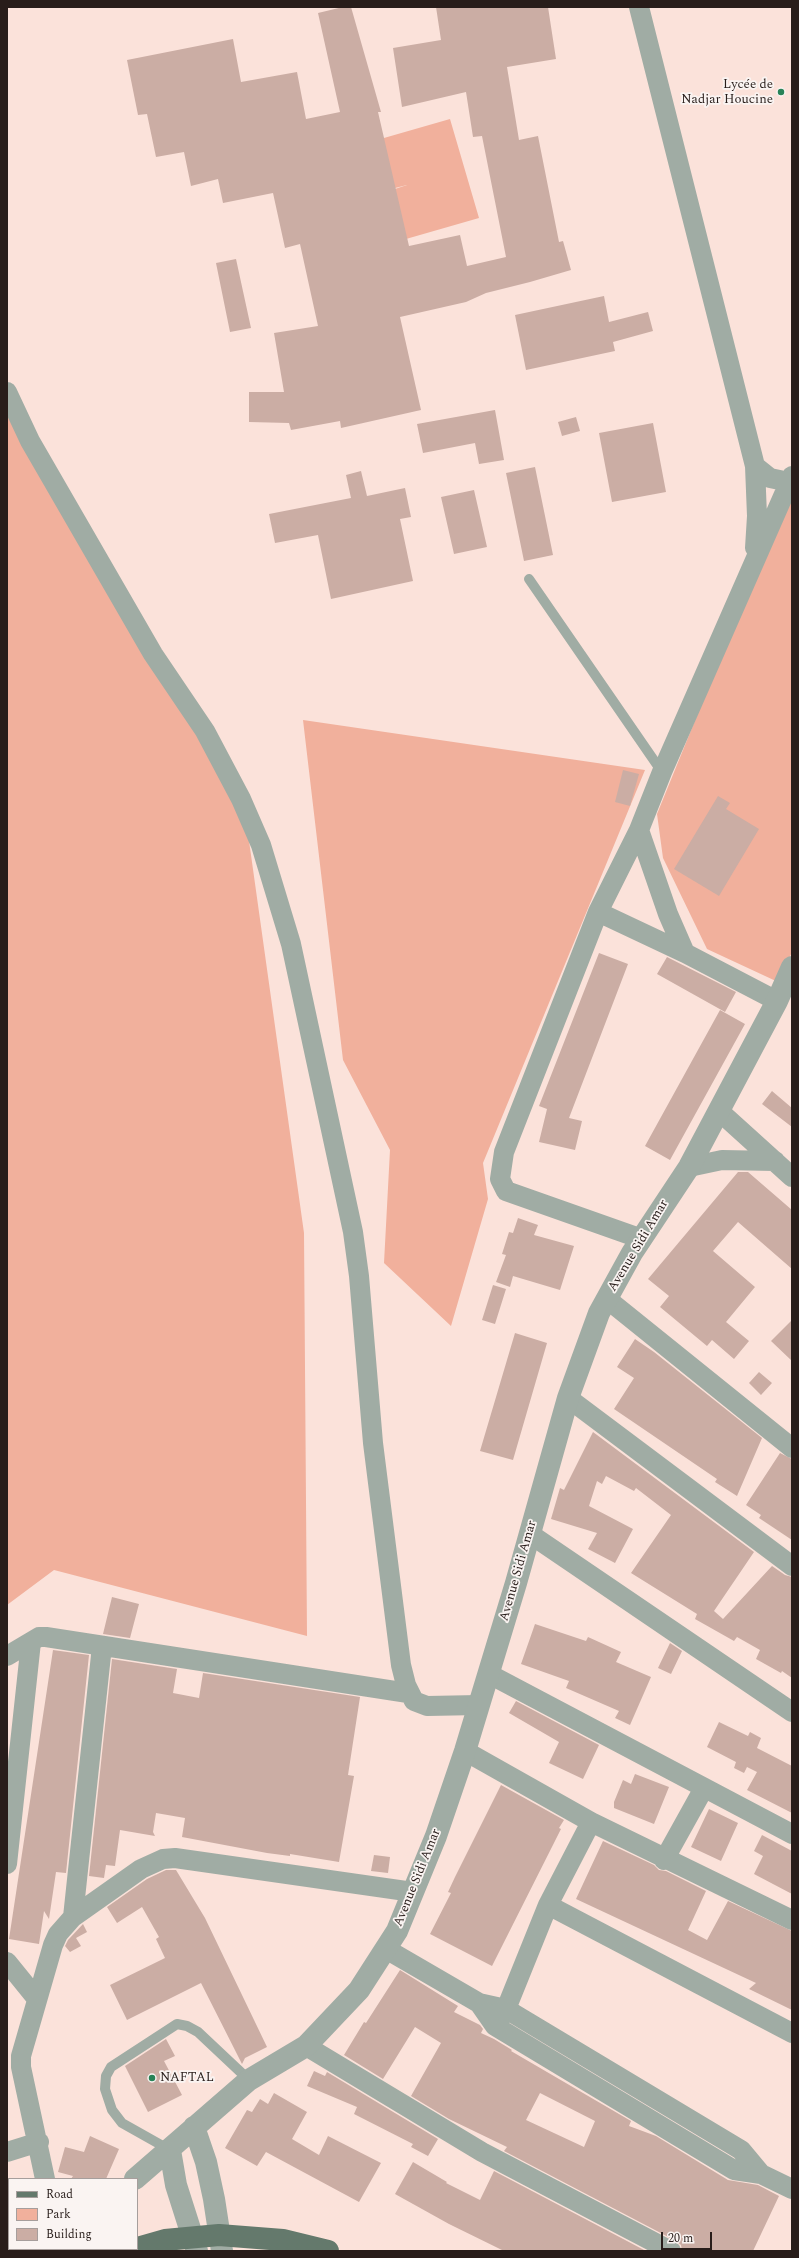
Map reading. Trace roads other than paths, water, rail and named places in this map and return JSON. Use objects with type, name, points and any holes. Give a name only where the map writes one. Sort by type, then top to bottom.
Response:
[{"type":"main road","points":[[138,2248],[166,2240],[195,2244],[283,2240],[328,2251]]},
{"type":"street","points":[[639,7],[755,466],[757,516],[753,566]]},
{"type":"street","points":[[7,392],[30,441],[153,654],[205,731],[247,810],[261,845],[291,944],[352,1232],[359,1276],[372,1443],[401,1665],[408,1693],[414,1701],[427,1706],[479,1705]]},
{"type":"street","points":[[642,1239],[506,1191],[500,1179],[504,1152],[598,912],[639,830],[662,772],[791,479],[770,478],[755,466]]},
{"type":"street","points":[[639,830],[668,914],[685,953]]},
{"type":"street","points":[[598,912],[685,953],[777,1001]]},
{"type":"street","name":"Avenue Sidi Amar","points":[[136,2178],[249,2080],[306,2046],[359,1990],[397,1931],[436,1836],[465,1751],[530,1534],[568,1398],[599,1313],[632,1253],[689,1167],[790,977]]},
{"type":"street","points":[[719,1111],[792,1177]]},
{"type":"street","points":[[689,1167],[722,1160],[775,1161]]},
{"type":"street","points":[[607,1299],[792,1448]]},
{"type":"street","points":[[568,1398],[792,1566]]},
{"type":"street","points":[[530,1534],[792,1712]]},
{"type":"street","points":[[7,1656],[39,1637],[46,1637],[408,1693]]},
{"type":"street","points":[[7,1864],[31,1642]]},
{"type":"street","points":[[73,1916],[102,1646]]},
{"type":"street","points":[[489,1674],[792,1834]]},
{"type":"street","points":[[465,1751],[591,1822],[664,1860],[792,1920]]},
{"type":"street","points":[[664,1860],[704,1788]]},
{"type":"street","points":[[495,2026],[506,2009],[548,1905],[591,1822]]},
{"type":"street","points":[[45,2178],[39,2142],[14,2063],[22,2050],[53,1945],[65,1925],[73,1916],[151,1863],[175,1858],[413,1892]]},
{"type":"street","points":[[548,1905],[792,2033]]},
{"type":"street","points":[[386,1949],[479,2003],[506,2009],[741,2150],[761,2174]]},
{"type":"street","points":[[7,1962],[37,1999]]},
{"type":"street","points":[[479,2003],[495,2026],[734,2170],[761,2174],[792,2189]]},
{"type":"street","points":[[306,2046],[482,2152],[671,2251]]},
{"type":"street","points":[[194,2127],[206,2162],[221,2243]]},
{"type":"street","points":[[7,2152],[39,2142]]},
{"type":"street","points":[[170,2150],[176,2185],[195,2244]]},
{"type":"lane","points":[[528,579],[662,772]]},
{"type":"lane","points":[[170,2150],[122,2123],[112,2110],[105,2089],[106,2076],[111,2067],[177,2024],[188,2026],[198,2032],[249,2080]]},
{"type":"place","name":"Lycée de Nadjar Houcine","points":[[781,92]]},
{"type":"place","name":"NAFTAL","points":[[152,2078]]}]
